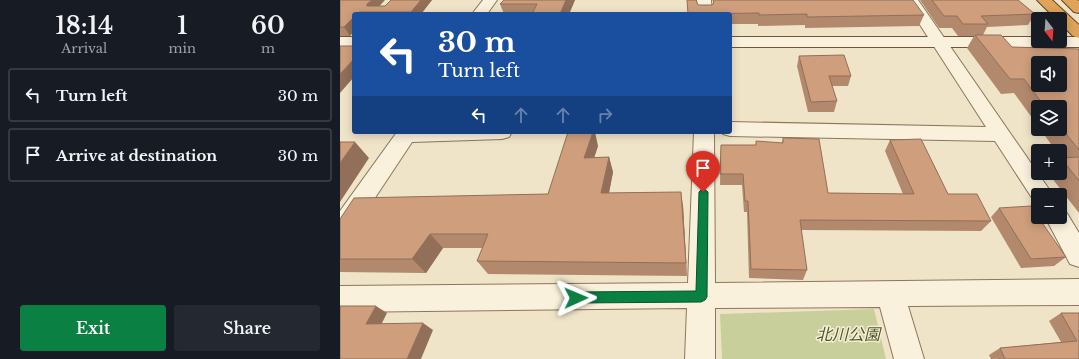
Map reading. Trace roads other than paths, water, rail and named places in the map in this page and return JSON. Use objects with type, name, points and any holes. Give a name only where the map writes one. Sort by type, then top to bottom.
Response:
[{"type":"highway","points":[[1044,0],[1079,33]]},
{"type":"highway","points":[[1069,0],[1079,9]]},
{"type":"street","points":[[481,12],[490,0]]},
{"type":"street","points":[[704,0],[705,12]]},
{"type":"street","points":[[911,0],[941,42],[1037,188]]},
{"type":"street","points":[[732,42],[1079,42]]},
{"type":"street","points":[[732,129],[1001,134]]},
{"type":"street","points":[[340,230],[407,134]]},
{"type":"street","points":[[700,359],[704,134]]},
{"type":"street","points":[[1061,224],[1079,256]]},
{"type":"street","points":[[340,300],[1079,292]]},
{"type":"street","points":[[891,295],[909,359]]},
{"type":"park label","name":"北川公園","points":[[848,334]]}]
